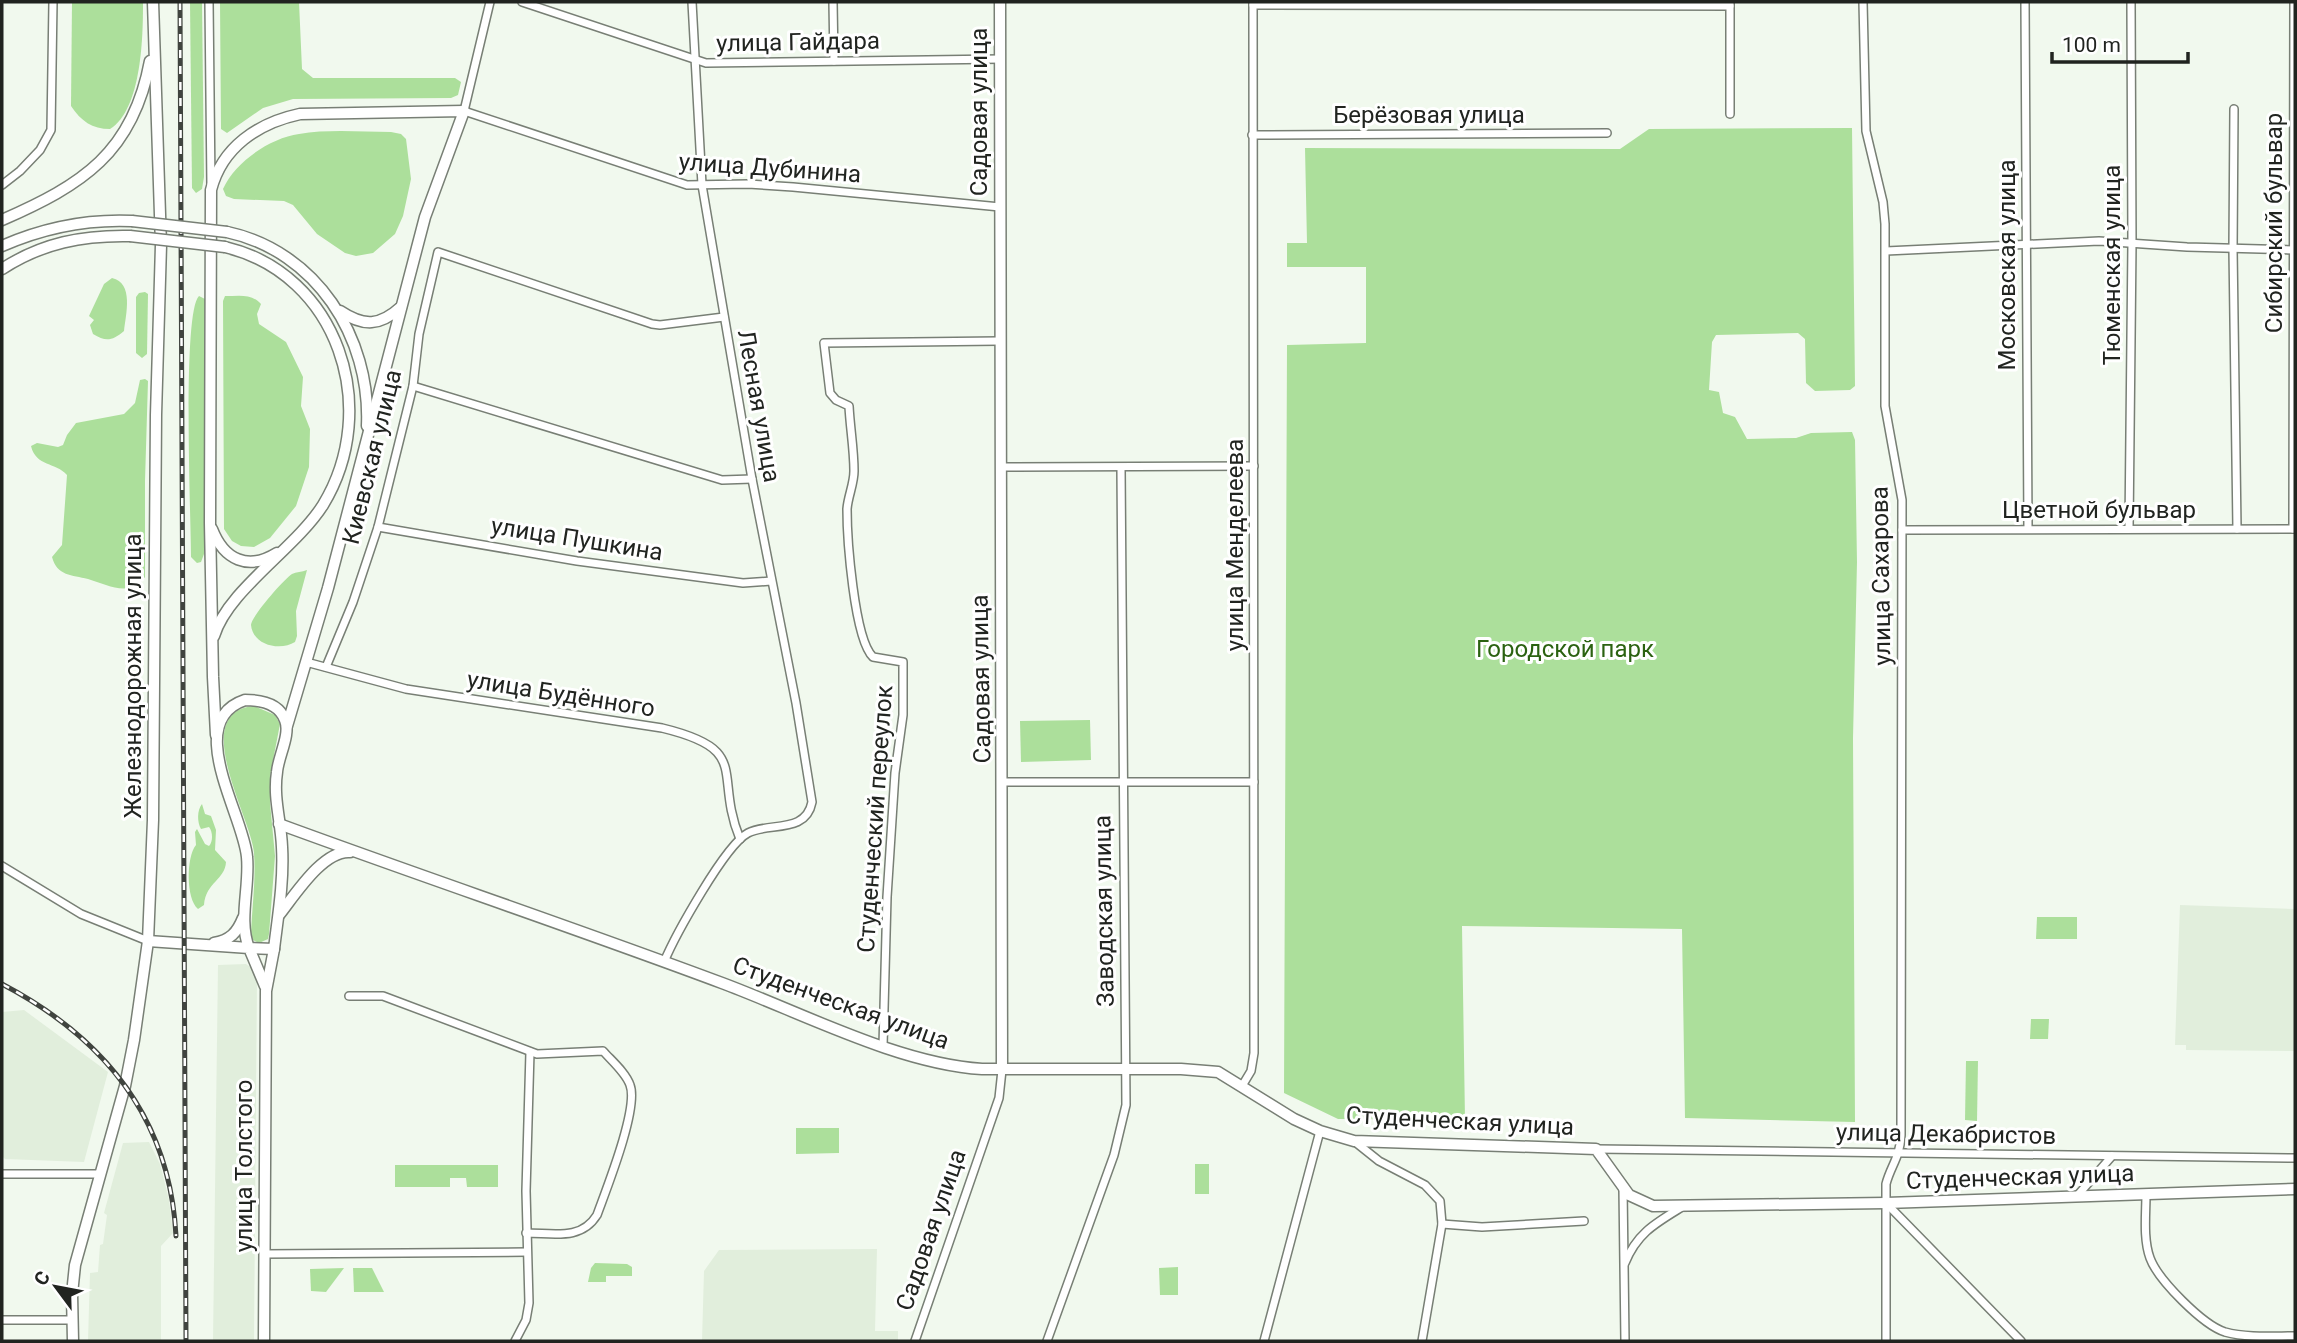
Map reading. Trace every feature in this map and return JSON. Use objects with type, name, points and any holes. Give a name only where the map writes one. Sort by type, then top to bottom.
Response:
[{"type":"street","points":[[2,185],[40,150],[51,130],[53,2]]},
{"type":"street","name":"Железнодорожная улица","points":[[73,1341],[75,1265],[127,1077],[148,940],[153,820],[156,415],[161,245],[153,2]]},
{"type":"street","points":[[209,2],[209,523],[216,735],[223,781],[242,833],[247,857],[244,915],[246,937],[266,991]]},
{"type":"street","points":[[266,991],[279,915],[282,845],[275,784],[287,726],[425,217],[464,111],[490,2]]},
{"type":"street","name":"улица Гайдара","points":[[522,2],[706,63],[1001,59]]},
{"type":"street","name":"Лесная улица","points":[[692,2],[702,185],[752,479],[811,793],[808,814],[795,823],[757,830],[740,839]]},
{"type":"street","points":[[833,2],[834,61]]},
{"type":"street","name":"Садовая улица","points":[[915,1341],[999,1098],[1002,1070],[1000,2]]},
{"type":"street","name":"улица Сахарова","points":[[1863,2],[1866,131],[1883,202],[1886,251],[1885,406],[1900,484],[1902,530],[1900,1152]]},
{"type":"street","name":"Московская улица","points":[[2025,2],[2028,528]]},
{"type":"street","name":"Тюменская улица","points":[[2129,529],[2131,2]]},
{"type":"street","name":"Сибирский бульвар","points":[[2294,2],[2294,529]]},
{"type":"street","points":[[1253,3],[1730,4],[1730,114]]},
{"type":"street","name":"улица Менделеева","points":[[1242,1086],[1251,1071],[1254,1053],[1253,3]]},
{"type":"street","points":[[2,220],[70,187],[87,175],[111,151],[122,137],[137,108],[153,43]]},
{"type":"street","points":[[2234,109],[2237,529]]},
{"type":"street","points":[[211,190],[221,163],[232,149],[263,126],[280,118],[300,114],[464,111]]},
{"type":"street","name":"улица Дубинина","points":[[464,111],[687,185],[793,187],[1000,207]]},
{"type":"street","name":"Берёзовая улица","points":[[1252,135],[1606,133]]},
{"type":"street","points":[[2,246],[38,232],[111,220],[227,232],[251,238],[290,258],[312,278],[338,310],[356,347],[365,382],[367,423],[364,450]]},
{"type":"street","points":[[2,269],[17,259],[54,243],[93,237],[130,236],[225,247],[265,261],[298,286],[331,329],[344,364],[349,408],[341,459],[324,503],[295,541],[229,608],[215,632],[212,650]]},
{"type":"street","points":[[1886,251],[2099,241],[2293,250]]},
{"type":"street","name":"Киевская улица","points":[[326,667],[378,527],[413,386],[419,334],[438,252],[652,324],[724,317]]},
{"type":"street","points":[[338,310],[357,320],[372,322],[389,318],[402,306]]},
{"type":"street","name":"Студенческий переулок","points":[[883,1046],[887,897],[895,773],[903,715],[903,662],[873,657],[864,645],[849,545],[847,507],[854,472],[849,405],[836,400],[830,393],[824,343],[999,341]]},
{"type":"street","points":[[413,386],[722,480],[752,479]]},
{"type":"street","points":[[1000,467],[1254,466]]},
{"type":"street","name":"Заводская улица","points":[[1047,1341],[1119,1137],[1126,1105],[1121,468]]},
{"type":"street","points":[[209,523],[218,544],[241,561],[262,561],[295,541]]},
{"type":"street","name":"улица Пушкина","points":[[378,527],[591,562],[743,583],[771,581]]},
{"type":"street","name":"Цветной бульвар","points":[[1902,530],[2294,529]]},
{"type":"street","name":"улица Будённого","points":[[306,662],[407,689],[662,728],[702,740],[720,754],[724,764],[732,815],[740,839]]},
{"type":"street","points":[[216,735],[227,710],[245,700],[274,706],[283,714],[287,726]]},
{"type":"street","points":[[1003,782],[1254,782]]},
{"type":"street","name":"Студенческая улица","points":[[279,824],[664,962],[883,1046],[959,1068],[1207,1070],[1226,1075],[1281,1112],[1320,1131],[1353,1141],[1595,1149],[1629,1195],[1646,1204],[1886,1203],[2295,1189]]},
{"type":"street","points":[[664,962],[706,887],[740,839]]},
{"type":"street","points":[[279,915],[325,860],[340,852],[358,853]]},
{"type":"street","points":[[2,866],[82,914],[148,940],[274,949]]},
{"type":"street","points":[[207,945],[229,939],[239,928],[244,915]]},
{"type":"street","name":"улица Толстого","points":[[264,1341],[266,991]]},
{"type":"street","points":[[349,996],[383,996],[530,1052],[546,1055],[603,1051],[627,1079],[632,1089],[622,1143],[597,1215],[584,1230],[575,1233],[526,1233]]},
{"type":"street","points":[[515,1341],[522,1331],[530,1293],[526,1233],[530,1052]]},
{"type":"street","points":[[1264,1341],[1320,1131]]},
{"type":"street","points":[[1353,1141],[1378,1161],[1425,1185],[1440,1201],[1442,1224],[1422,1341]]},
{"type":"street","name":"улица Декабристов","points":[[1595,1149],[2295,1158]]},
{"type":"street","points":[[1886,1341],[1888,1175],[1900,1152]]},
{"type":"street","points":[[2077,1196],[2112,1156]]},
{"type":"street","points":[[2,1174],[101,1174]]},
{"type":"street","points":[[1623,1187],[1625,1341]]},
{"type":"street","points":[[2146,1194],[2146,1243],[2150,1258],[2161,1278],[2200,1317],[2228,1332],[2295,1336]]},
{"type":"street","points":[[1886,1203],[2021,1341]]},
{"type":"street","points":[[1623,1267],[1639,1237],[1685,1205]]},
{"type":"street","points":[[1442,1224],[1482,1227],[1584,1221]]},
{"type":"street","points":[[265,1254],[527,1252]]},
{"type":"street","points":[[2,1320],[72,1320]]},
{"type":"shaded area","points":[[2180,905],[2295,909],[2295,1051],[2186,1050],[2186,1045],[2175,1045]]},
{"type":"shaded area","points":[[246,964],[253,969],[257,979],[254,1341],[213,1341],[218,965]]},
{"type":"shaded area","points":[[24,1010],[108,1072],[84,1162],[5,1159],[2,1156],[2,1012]]},
{"type":"shaded area","points":[[149,1142],[160,1164],[169,1200],[173,1233],[161,1246],[161,1341],[88,1341],[90,1273],[98,1272],[100,1245],[103,1244],[107,1215],[104,1213],[123,1143]]},
{"type":"shaded area","points":[[877,1249],[875,1331],[898,1331],[898,1341],[702,1341],[704,1271],[719,1250]]},
{"type":"green space","points":[[72,2],[143,2],[141,51],[135,89],[121,119],[110,129],[98,128],[88,123],[71,106]]},
{"type":"green space","points":[[190,2],[202,2],[204,177],[202,189],[196,193],[192,188]]},
{"type":"green space","points":[[220,2],[299,2],[302,69],[313,78],[455,78],[461,82],[458,95],[451,98],[293,99],[263,108],[227,133],[221,129]]},
{"type":"green space","name":"Городской парк","points":[[1852,128],[1855,386],[1850,390],[1815,391],[1806,383],[1805,339],[1798,333],[1716,335],[1712,342],[1709,390],[1719,392],[1723,413],[1735,417],[1747,439],[1796,438],[1811,433],[1852,432],[1855,440],[1855,1122],[1685,1118],[1682,929],[1462,926],[1465,1120],[1338,1119],[1284,1093],[1287,345],[1366,343],[1366,267],[1287,267],[1287,243],[1307,243],[1305,148],[1620,149],[1649,129]]},
{"type":"green space","points":[[345,131],[401,134],[406,139],[411,179],[403,216],[395,234],[373,253],[356,256],[345,253],[317,234],[293,205],[284,201],[234,199],[226,196],[223,189],[245,161],[265,146],[288,136]]},
{"type":"green space","points":[[112,278],[119,281],[126,292],[126,316],[124,331],[116,337],[105,339],[93,334],[90,325],[94,320],[89,316],[104,284]]},
{"type":"green space","points":[[145,292],[148,294],[147,354],[142,358],[136,353],[136,297]]},
{"type":"green space","points":[[199,296],[205,299],[204,554],[201,562],[197,563],[191,557],[189,376],[194,310]]},
{"type":"green space","points":[[225,296],[244,296],[257,300],[261,304],[257,314],[259,324],[286,342],[303,377],[301,406],[310,429],[309,467],[296,506],[270,538],[254,547],[241,546],[232,541],[224,529]]},
{"type":"green space","points":[[140,380],[148,381],[145,577],[133,587],[111,587],[66,574],[54,563],[52,557],[62,545],[67,475],[37,458],[31,446],[37,443],[58,447],[63,445],[76,423],[124,414],[135,403]]},
{"type":"green space","points":[[307,570],[296,611],[295,642],[275,646],[262,642],[253,632],[251,625],[256,614],[288,577]]},
{"type":"green space","points":[[254,706],[275,715],[280,724],[270,776],[275,856],[269,934],[268,939],[259,943],[253,940],[251,934],[254,853],[228,769],[224,746],[225,727],[235,713]]},
{"type":"green space","points":[[1090,720],[1091,760],[1021,762],[1020,721]]},
{"type":"green space","points":[[202,804],[205,814],[211,816],[216,830],[215,850],[226,862],[222,873],[208,891],[204,905],[198,909],[189,888],[190,859],[196,845],[195,832],[197,829],[205,844],[209,846],[212,837],[209,827],[201,829],[198,820]]},
{"type":"green space","points":[[2037,917],[2077,917],[2077,939],[2036,939]]},
{"type":"green space","points":[[2031,1019],[2049,1019],[2048,1039],[2030,1039]]},
{"type":"green space","points":[[1966,1061],[1978,1061],[1977,1121],[1965,1120]]},
{"type":"green space","points":[[796,1128],[839,1128],[839,1153],[796,1154]]},
{"type":"green space","points":[[1195,1164],[1209,1164],[1209,1194],[1195,1194]]},
{"type":"green space","points":[[395,1165],[498,1165],[498,1187],[467,1187],[466,1178],[450,1178],[450,1187],[395,1187]]},
{"type":"green space","points":[[595,1263],[627,1264],[632,1267],[632,1276],[606,1276],[606,1282],[588,1282]]},
{"type":"green space","points":[[1178,1267],[1178,1295],[1160,1295],[1159,1268]]},
{"type":"green space","points":[[344,1268],[326,1292],[311,1291],[310,1269]]},
{"type":"green space","points":[[353,1268],[372,1268],[384,1292],[354,1292]]},
{"type":"railway","points":[[180,2],[186,1341]]},
{"type":"railway","points":[[2,984],[71,1029],[100,1056],[125,1086],[145,1118],[160,1154],[171,1193],[176,1236]]}]
